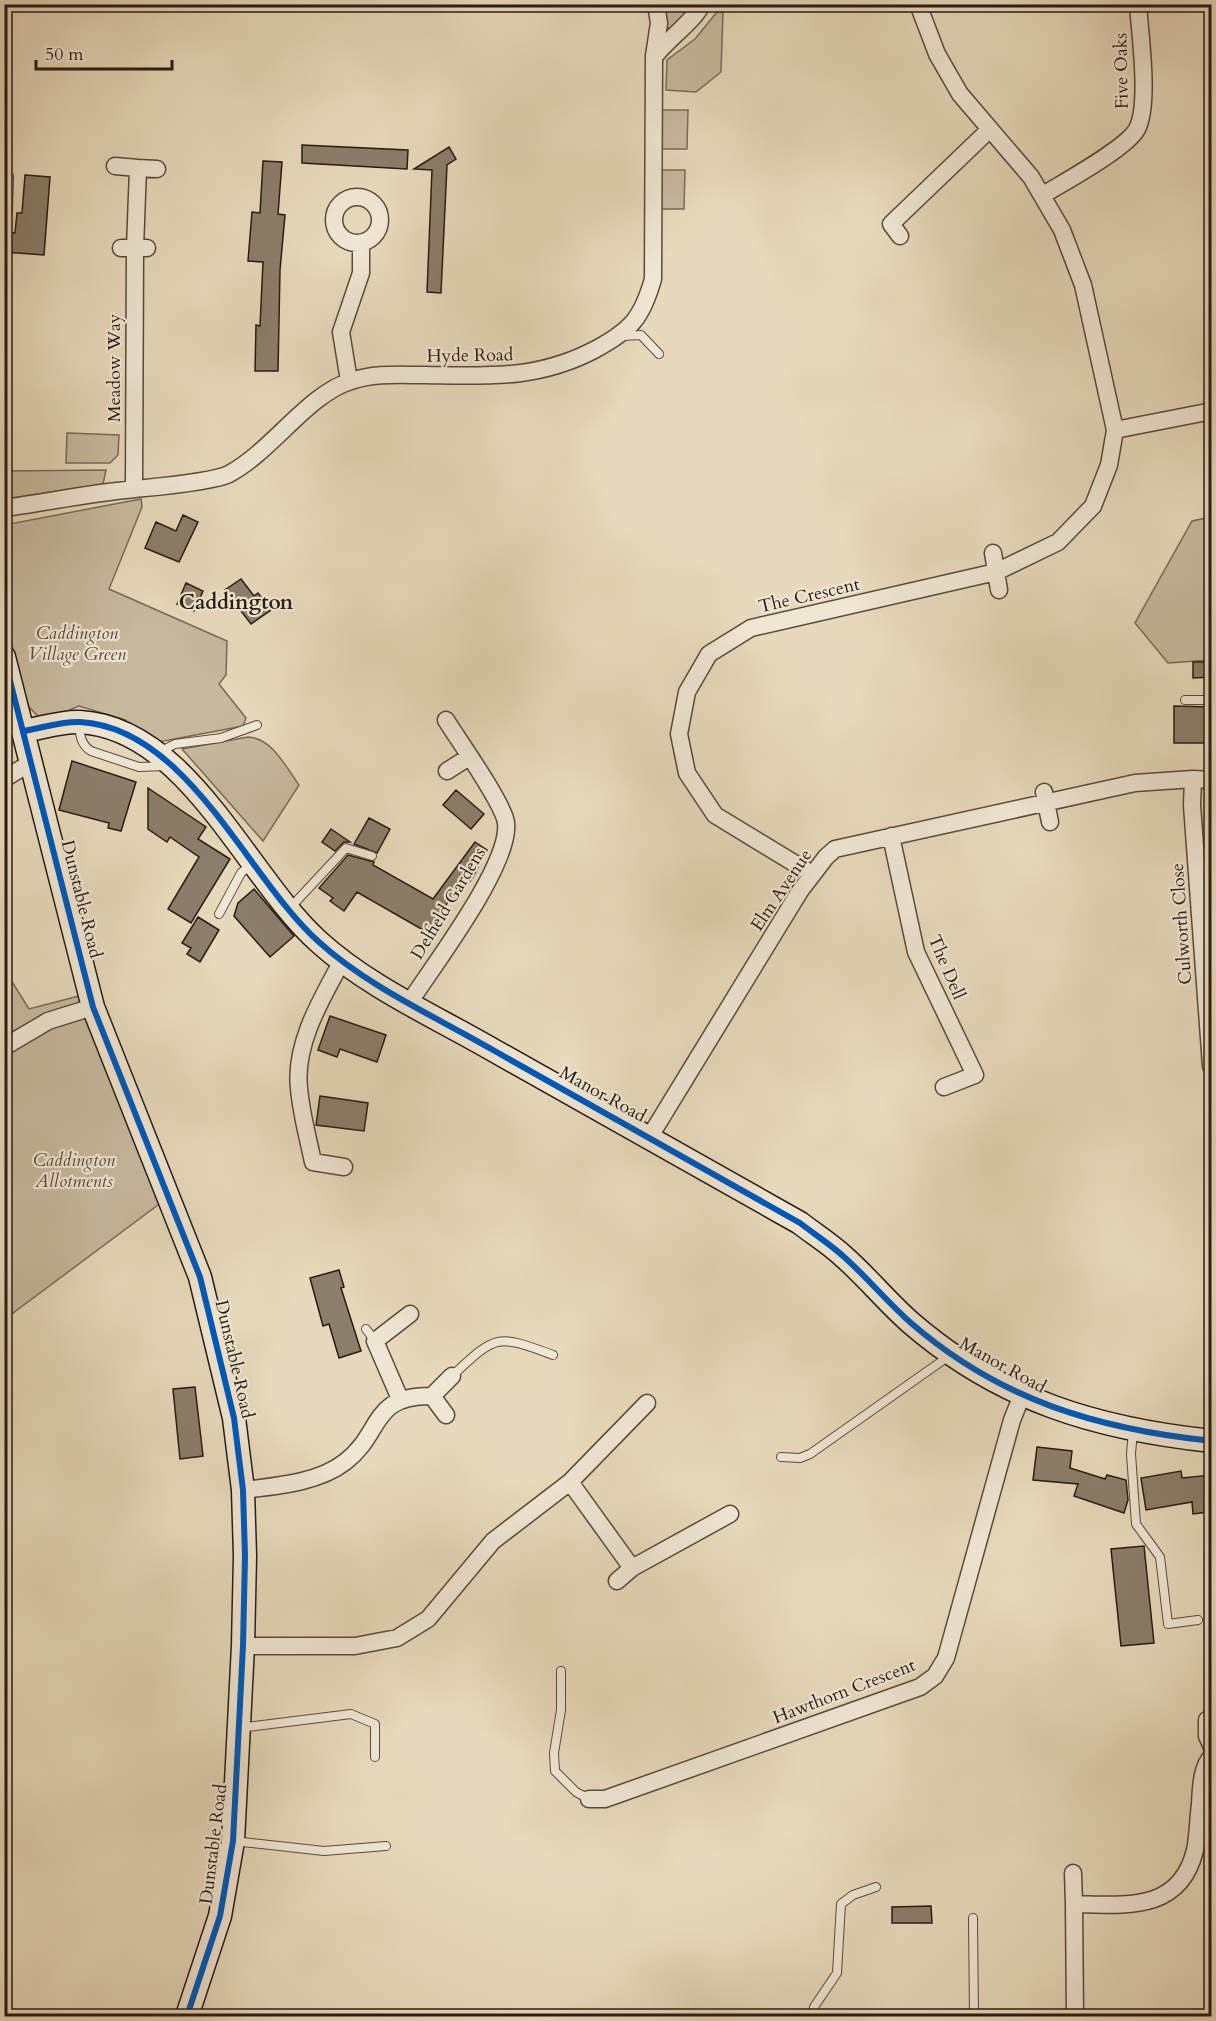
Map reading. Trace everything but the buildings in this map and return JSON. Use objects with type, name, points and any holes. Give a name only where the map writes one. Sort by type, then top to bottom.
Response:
[{"type":"street","name":"Hyde Road","points":[[4,508],[228,475],[273,443],[310,406],[349,381],[379,375],[498,377],[529,374],[569,363],[621,336],[632,326],[647,302],[653,279],[654,56],[659,22],[656,4]]},
{"type":"street","points":[[654,56],[668,39],[699,12],[702,4]]},
{"type":"street","points":[[918,4],[937,54],[960,94],[1031,177],[1043,195]]},
{"type":"street","name":"Five Oaks","points":[[1043,195],[1124,144],[1137,131],[1144,112],[1138,4]]},
{"type":"street","points":[[891,225],[989,130]]},
{"type":"street","points":[[115,166],[157,169]]},
{"type":"street","name":"Meadow Way","points":[[134,489],[134,248],[138,168]]},
{"type":"street","name":"The Crescent","points":[[812,874],[715,815],[687,773],[679,734],[687,692],[709,654],[751,628],[996,572],[1058,542],[1093,506],[1109,465],[1115,430],[1083,285],[1062,230],[1043,195]]},
{"type":"street","points":[[349,381],[341,332],[361,273],[361,243]]},
{"type":"street","points":[[1115,430],[1212,411]]},
{"type":"street","points":[[993,553],[999,590]]},
{"type":"street","name":"Dunstable Road","points":[[4,657],[93,1007],[200,1277],[234,1418],[243,1490],[243,1646],[233,1841],[220,1916],[187,2016]]},
{"type":"street","name":"Delfield Gardens","points":[[409,1003],[491,876],[502,851],[506,823],[503,812],[446,720]]},
{"type":"street","name":"Manor Road","points":[[24,731],[79,722],[110,728],[165,759],[288,910],[318,942],[342,961],[409,1003],[800,1223],[843,1255],[910,1322],[952,1355],[1022,1395],[1078,1417],[1133,1431],[1212,1441]]},
{"type":"street","points":[[447,771],[469,757]]},
{"type":"street","points":[[4,779],[32,762]]},
{"type":"street","name":"Elm Avenue","points":[[649,1138],[812,874],[836,849],[1045,799],[1135,783],[1193,778],[1212,780]]},
{"type":"street","name":"Culworth Close","points":[[1193,778],[1192,805],[1210,1066]]},
{"type":"street","points":[[1045,799],[1050,822]]},
{"type":"street","name":"The Dell","points":[[891,836],[916,952],[975,1075],[944,1087]]},
{"type":"street","points":[[342,961],[319,1006],[303,1050],[298,1086],[313,1162],[344,1167]]},
{"type":"street","points":[[4,1047],[48,1021],[93,1007]]},
{"type":"street","points":[[400,1399],[371,1335],[410,1314]]},
{"type":"street","points":[[243,1490],[278,1486],[330,1472],[355,1453],[387,1408],[400,1399],[432,1396],[452,1376]]},
{"type":"street","name":"Hawthorn Crescent","points":[[590,1799],[604,1799],[794,1732],[920,1687],[935,1676],[946,1658],[1012,1420],[1022,1395]]},
{"type":"street","points":[[432,1396],[446,1415]]},
{"type":"street","points":[[243,1646],[355,1646],[397,1638],[428,1619],[493,1541],[570,1482],[647,1403]]},
{"type":"street","points":[[570,1482],[632,1568]]},
{"type":"street","points":[[617,1581],[632,1568],[730,1514]]},
{"type":"street","points":[[1207,1720],[1207,1736],[1212,1747]]},
{"type":"street","points":[[1074,1904],[1137,1905],[1149,1902],[1174,1888],[1190,1864],[1195,1850],[1206,1795],[1205,1769],[1212,1755]]},
{"type":"street","points":[[1073,1873],[1075,2016]]},
{"type":"lane","points":[[4,176],[9,176],[8,210]]},
{"type":"lane","points":[[621,336],[641,335],[659,354]]},
{"type":"lane","points":[[1185,700],[1212,700]]},
{"type":"lane","points":[[165,759],[174,744],[221,738],[257,725]]},
{"type":"lane","points":[[288,910],[339,852],[346,848],[372,856]]},
{"type":"lane","points":[[219,914],[241,873],[252,863]]},
{"type":"lane","points":[[452,1376],[493,1342],[510,1339],[553,1355]]},
{"type":"lane","points":[[781,1457],[800,1458],[810,1454],[952,1355]]},
{"type":"lane","points":[[1133,1431],[1136,1524],[1160,1557],[1168,1624],[1198,1620]]},
{"type":"lane","points":[[561,1671],[561,1710],[554,1753],[555,1771],[576,1791],[590,1799]]},
{"type":"lane","points":[[239,1728],[351,1714],[375,1724],[375,1756]]},
{"type":"lane","points":[[233,1841],[324,1851],[386,1846]]},
{"type":"lane","points":[[812,2016],[814,2007],[837,1973],[842,1904],[854,1895],[876,1887]]},
{"type":"lane","points":[[973,1918],[974,2016]]},
{"type":"green space","points":[[666,5],[698,5],[673,28],[666,28]]},
{"type":"green space","points":[[717,12],[723,12],[721,72],[696,92],[666,90],[667,60],[695,39]]},
{"type":"green space","points":[[662,110],[688,110],[687,149],[662,149]]},
{"type":"green space","points":[[660,170],[685,170],[684,209],[660,209]]},
{"type":"green space","points":[[67,433],[119,435],[118,455],[110,463],[66,463]]},
{"type":"green space","points":[[106,470],[103,484],[5,499],[5,471]]},
{"type":"green space","name":"Caddington Village Green","points":[[141,499],[142,507],[109,589],[227,641],[226,675],[219,684],[246,718],[243,726],[153,743],[127,733],[126,720],[79,706],[43,721],[27,705],[5,618],[4,525]]},
{"type":"green space","points":[[1211,517],[1211,660],[1168,663],[1135,623],[1192,521]]},
{"type":"green space","points":[[248,737],[264,742],[271,748],[299,785],[263,841],[182,749]]},
{"type":"green space","name":"Caddington Allotments","points":[[4,969],[29,1009],[83,995],[170,1196],[5,1319]]},
{"type":"cycle path","points":[[4,657],[93,1007],[200,1277],[234,1418],[243,1490],[245,1556],[233,1841],[220,1916],[187,2016]]},
{"type":"cycle path","points":[[24,731],[80,722],[118,731],[153,750],[184,777],[213,810],[292,914],[338,958],[380,987],[800,1223],[843,1256],[911,1323],[945,1350],[979,1372],[1015,1391],[1090,1419],[1170,1436],[1212,1441]]},
{"type":"district","name":"Caddington","points":[[236,602]]}]
